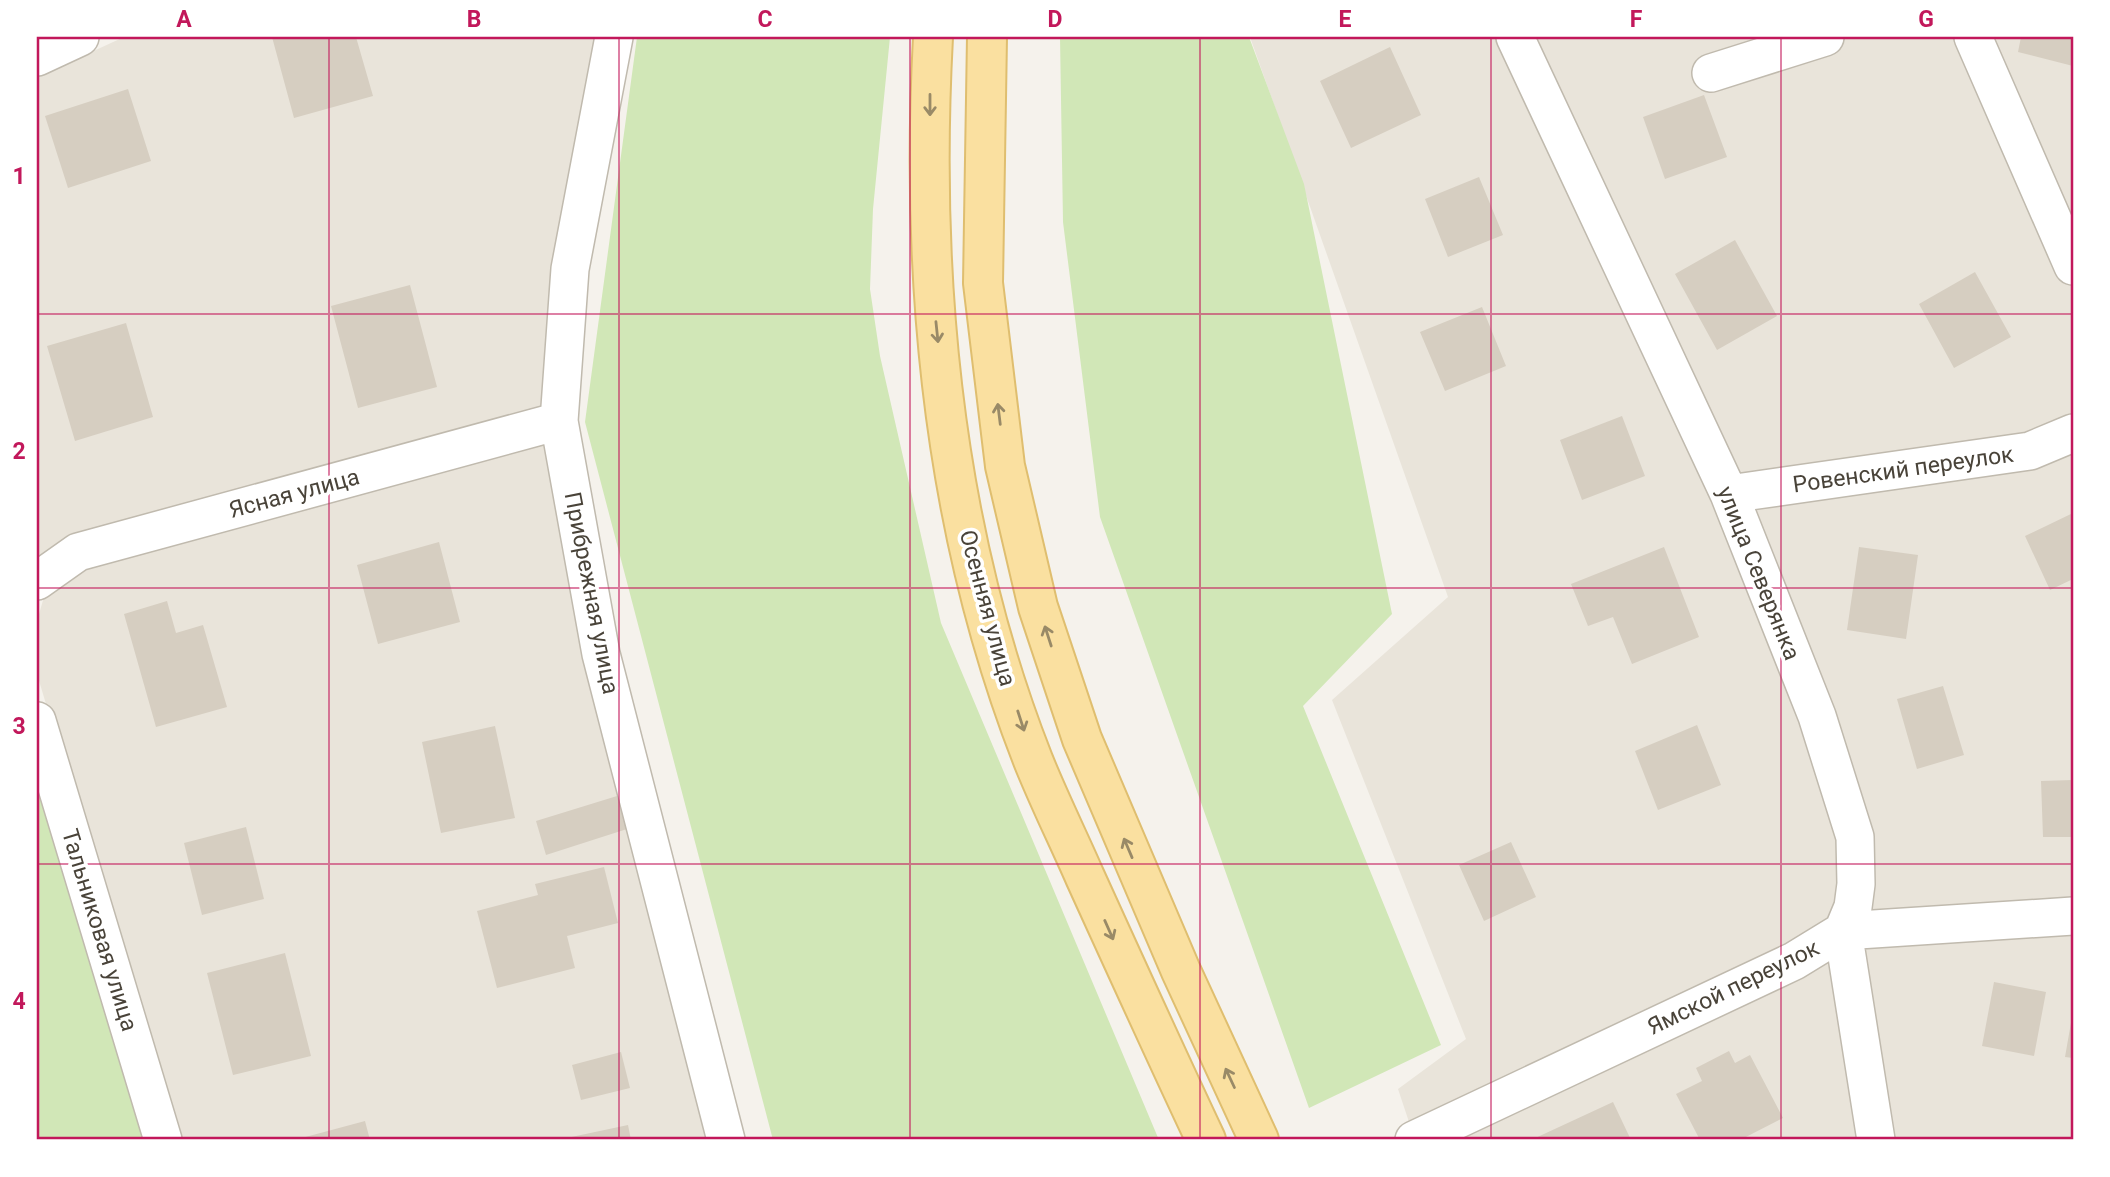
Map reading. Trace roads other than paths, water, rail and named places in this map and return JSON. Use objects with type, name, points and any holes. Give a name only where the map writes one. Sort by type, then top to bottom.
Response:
[{"type":"main road","name":"Осенняя улица","points":[[933,37],[929,99],[932,289],[952,471],[989,622],[1033,760],[1206,1140]]},
{"type":"main road","points":[[987,37],[984,283],[1005,466],[1038,607],[1082,739],[1181,971],[1259,1140]]},
{"type":"street","points":[[37,57],[80,37]]},
{"type":"street","name":"Прибрежная улица","points":[[614,37],[570,269],[559,421],[601,654],[726,1140]]},
{"type":"street","name":"улица Северянка","points":[[1515,37],[1729,494],[1817,716],[1855,837],[1853,907],[1843,931],[1876,1140]]},
{"type":"street","points":[[1711,73],[1825,37]]},
{"type":"street","points":[[1973,37],[2073,266]]},
{"type":"street","name":"Ясная улица","points":[[37,581],[78,552],[559,421]]},
{"type":"street","name":"Ровенский переулок","points":[[1729,494],[2030,451],[2073,433]]},
{"type":"street","name":"Тальниковая улица","points":[[37,721],[163,1140]]},
{"type":"street","name":"Ямской переулок","points":[[1414,1140],[1794,961],[1843,931],[2073,916]]}]
